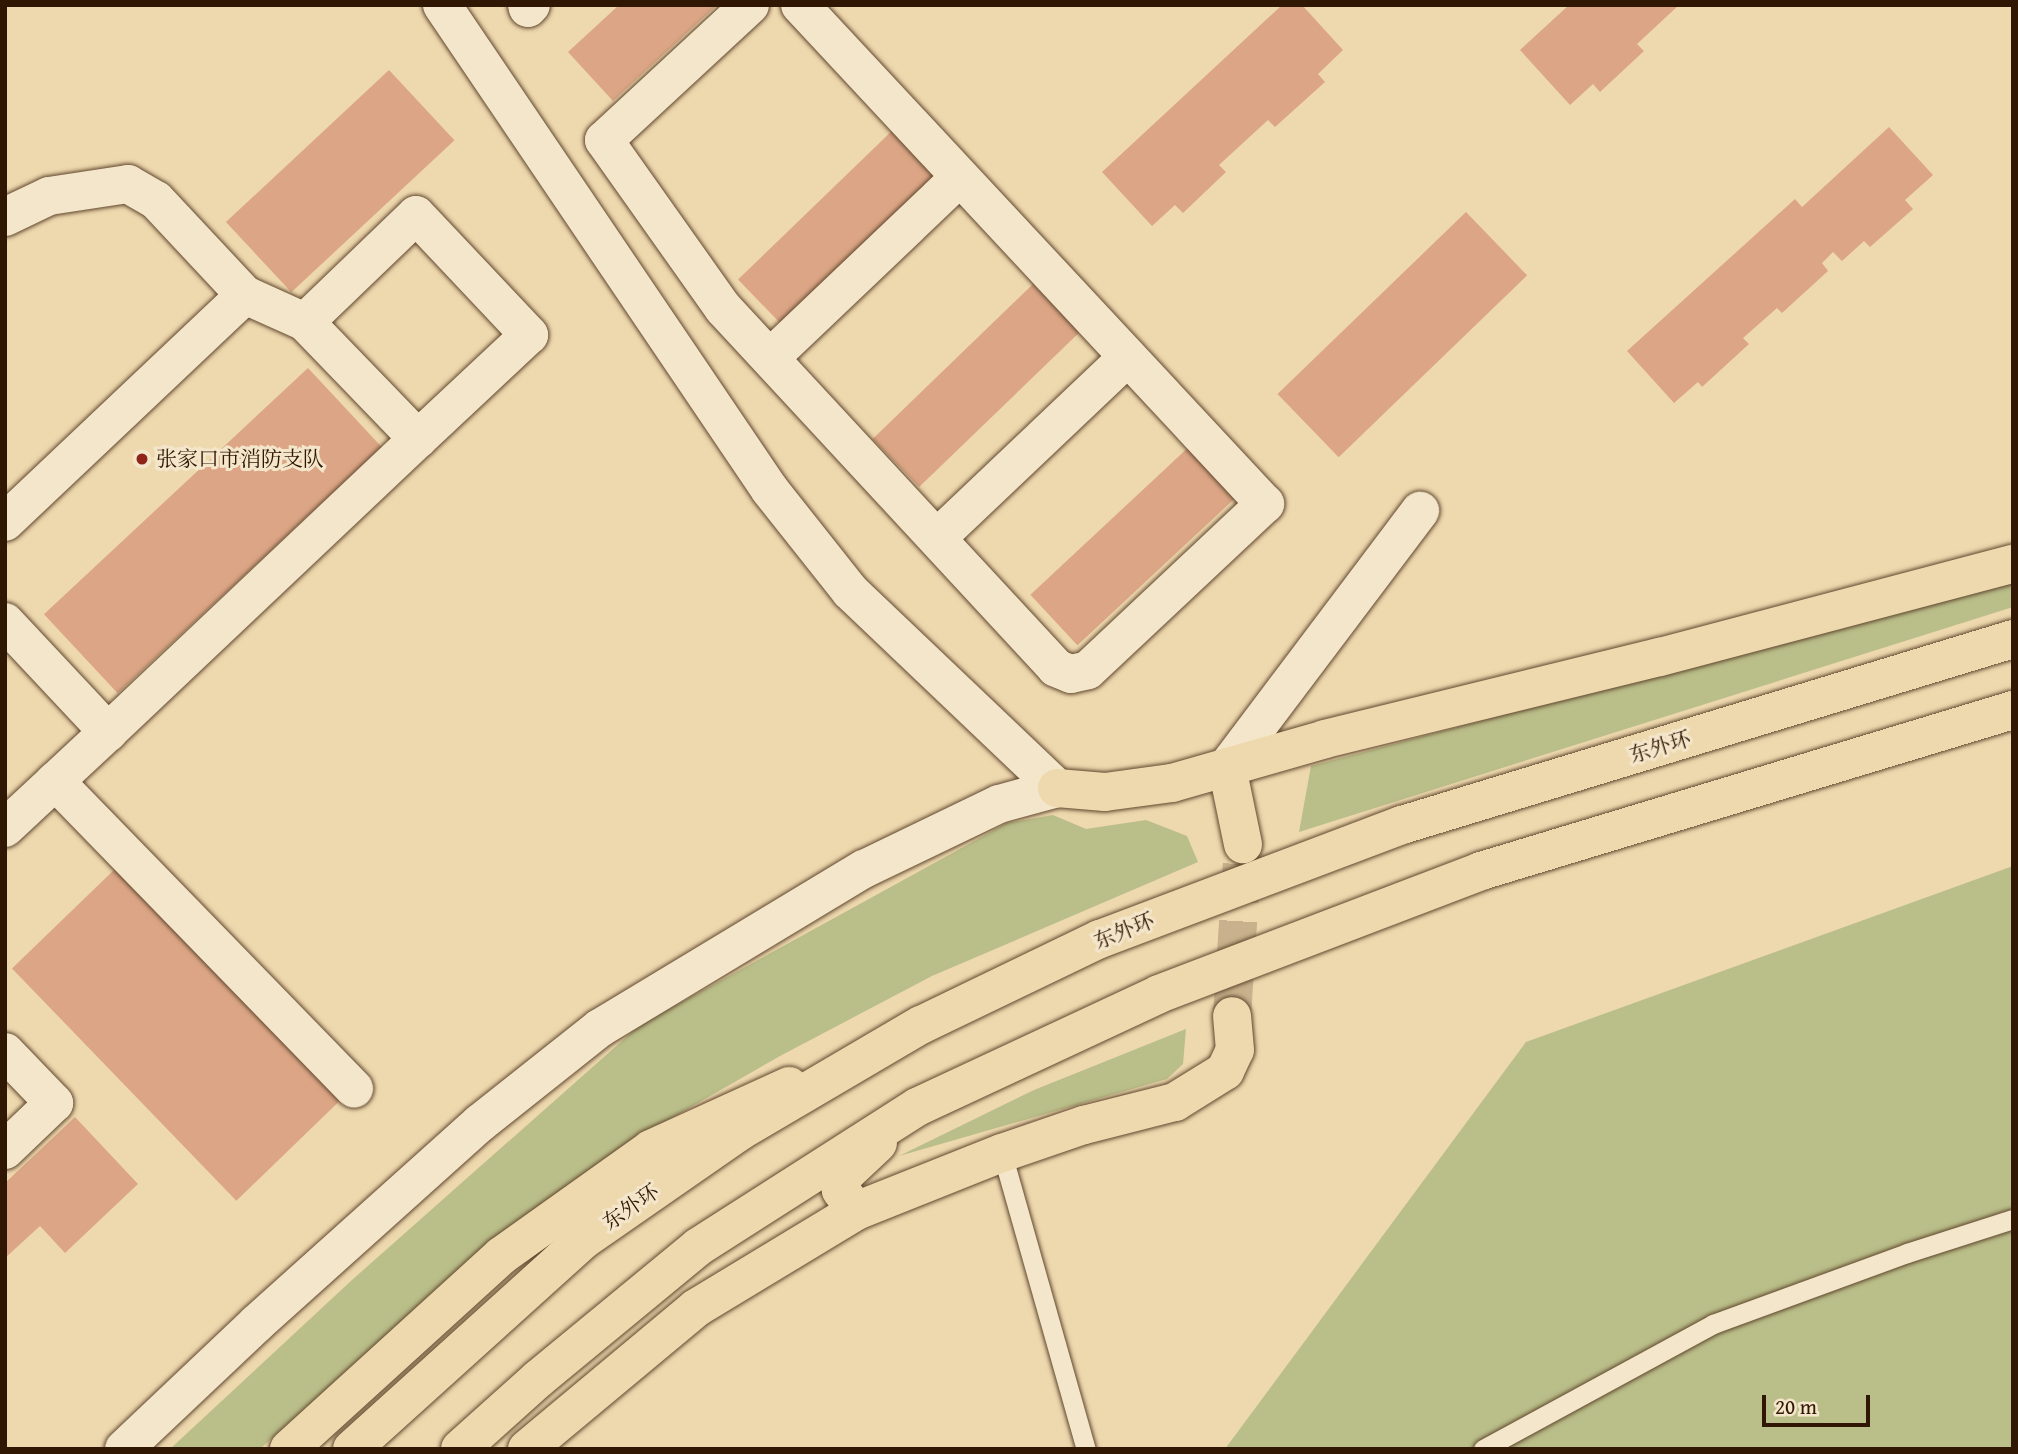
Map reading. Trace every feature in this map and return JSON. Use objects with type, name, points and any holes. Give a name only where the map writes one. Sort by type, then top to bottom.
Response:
[{"type":"main road","points":[[1057,788],[1105,792],[1172,782],[2013,564]]},
{"type":"main road","name":"东外环","points":[[352,1449],[582,1241],[740,1131],[921,1025],[1100,939],[1402,825],[2013,639]]},
{"type":"main road","points":[[460,1449],[538,1379],[698,1247],[917,1107],[1159,994],[1481,871],[2013,710]]},
{"type":"main road","points":[[1227,767],[1243,844]]},
{"type":"main road","points":[[503,1449],[696,1308],[856,1211],[1002,1153],[1084,1125],[1175,1102],[1225,1070],[1235,1050],[1232,1016]]},
{"type":"main road","points":[[289,1449],[501,1256],[651,1149],[921,1025]]},
{"type":"main road","points":[[856,1211],[841,1189],[843,1176],[917,1107]]},
{"type":"main road","points":[[527,1449],[696,1308]]},
{"type":"street","points":[[442,5],[778,500],[850,590],[1057,788]]},
{"type":"street","points":[[750,5],[604,140],[723,308],[1056,668],[1071,674],[1088,670],[1265,504],[800,5]]},
{"type":"street","points":[[770,358],[960,177]]},
{"type":"street","points":[[5,217],[49,196],[128,184],[156,200],[245,295],[304,322],[418,439]]},
{"type":"street","points":[[5,828],[529,335],[416,215],[304,322]]},
{"type":"street","points":[[5,523],[245,295]]},
{"type":"street","points":[[937,538],[1128,357]]},
{"type":"street","points":[[1227,767],[1420,511]]},
{"type":"street","points":[[5,622],[108,732]]},
{"type":"street","points":[[55,781],[354,1089]]},
{"type":"street","points":[[124,1449],[256,1324],[480,1123],[600,1028],[864,869],[999,804],[1057,788]]},
{"type":"street","points":[[5,1052],[54,1103],[5,1150]]},
{"type":"lane","points":[[1002,1153],[1086,1449]]},
{"type":"lane","points":[[1483,1449],[1713,1324],[2013,1219]]},
{"type":"green space","points":[[2013,580],[2013,607],[1299,832],[1311,766]]},
{"type":"green space","points":[[1053,815],[1086,829],[1146,820],[1187,836],[1198,862],[932,976],[780,1056],[635,1139],[463,1266],[260,1449],[170,1449],[352,1280],[640,1025],[1007,823]]},
{"type":"green space","points":[[2013,866],[2013,1449],[1225,1449],[1526,1042]]},
{"type":"green space","points":[[1186,1029],[1183,1064],[1167,1079],[899,1156],[1034,1090]]},
{"type":"building","points":[[619,5],[717,5],[613,101],[568,52]]},
{"type":"building","points":[[1282,5],[1302,5],[1343,50],[1318,74],[1325,82],[1275,127],[1268,120],[1219,165],[1226,172],[1183,213],[1175,205],[1152,226],[1102,172]]},
{"type":"building","points":[[1569,5],[1679,5],[1637,44],[1644,51],[1600,92],[1593,84],[1570,105],[1520,50]]},
{"type":"building","points":[[389,70],[454,140],[291,292],[226,222]]},
{"type":"building","points":[[897,126],[940,171],[781,324],[738,280]]},
{"type":"building","points":[[1889,127],[1933,175],[1905,200],[1913,209],[1870,247],[1864,241],[1842,261],[1833,252],[1822,263],[1828,271],[1782,313],[1777,308],[1743,338],[1749,344],[1702,387],[1698,382],[1674,403],[1627,351],[1795,199],[1802,207]]},
{"type":"building","points":[[1466,212],[1527,275],[1339,457],[1278,394]]},
{"type":"building","points":[[1033,284],[1080,332],[919,487],[873,439]]},
{"type":"building","points":[[308,368],[382,447],[118,693],[44,614]]},
{"type":"building","points":[[1192,444],[1239,494],[1077,645],[1030,595]]},
{"type":"building","points":[[117,867],[341,1099],[236,1201],[12,968]]},
{"type":"building","points":[[75,1117],[138,1184],[65,1253],[40,1226],[5,1258],[5,1183]]},
{"type":"tunnel","points":[[1232,1016],[1243,844]]},
{"type":"place","name":"张家口市消防支队","points":[[142,459]]}]
